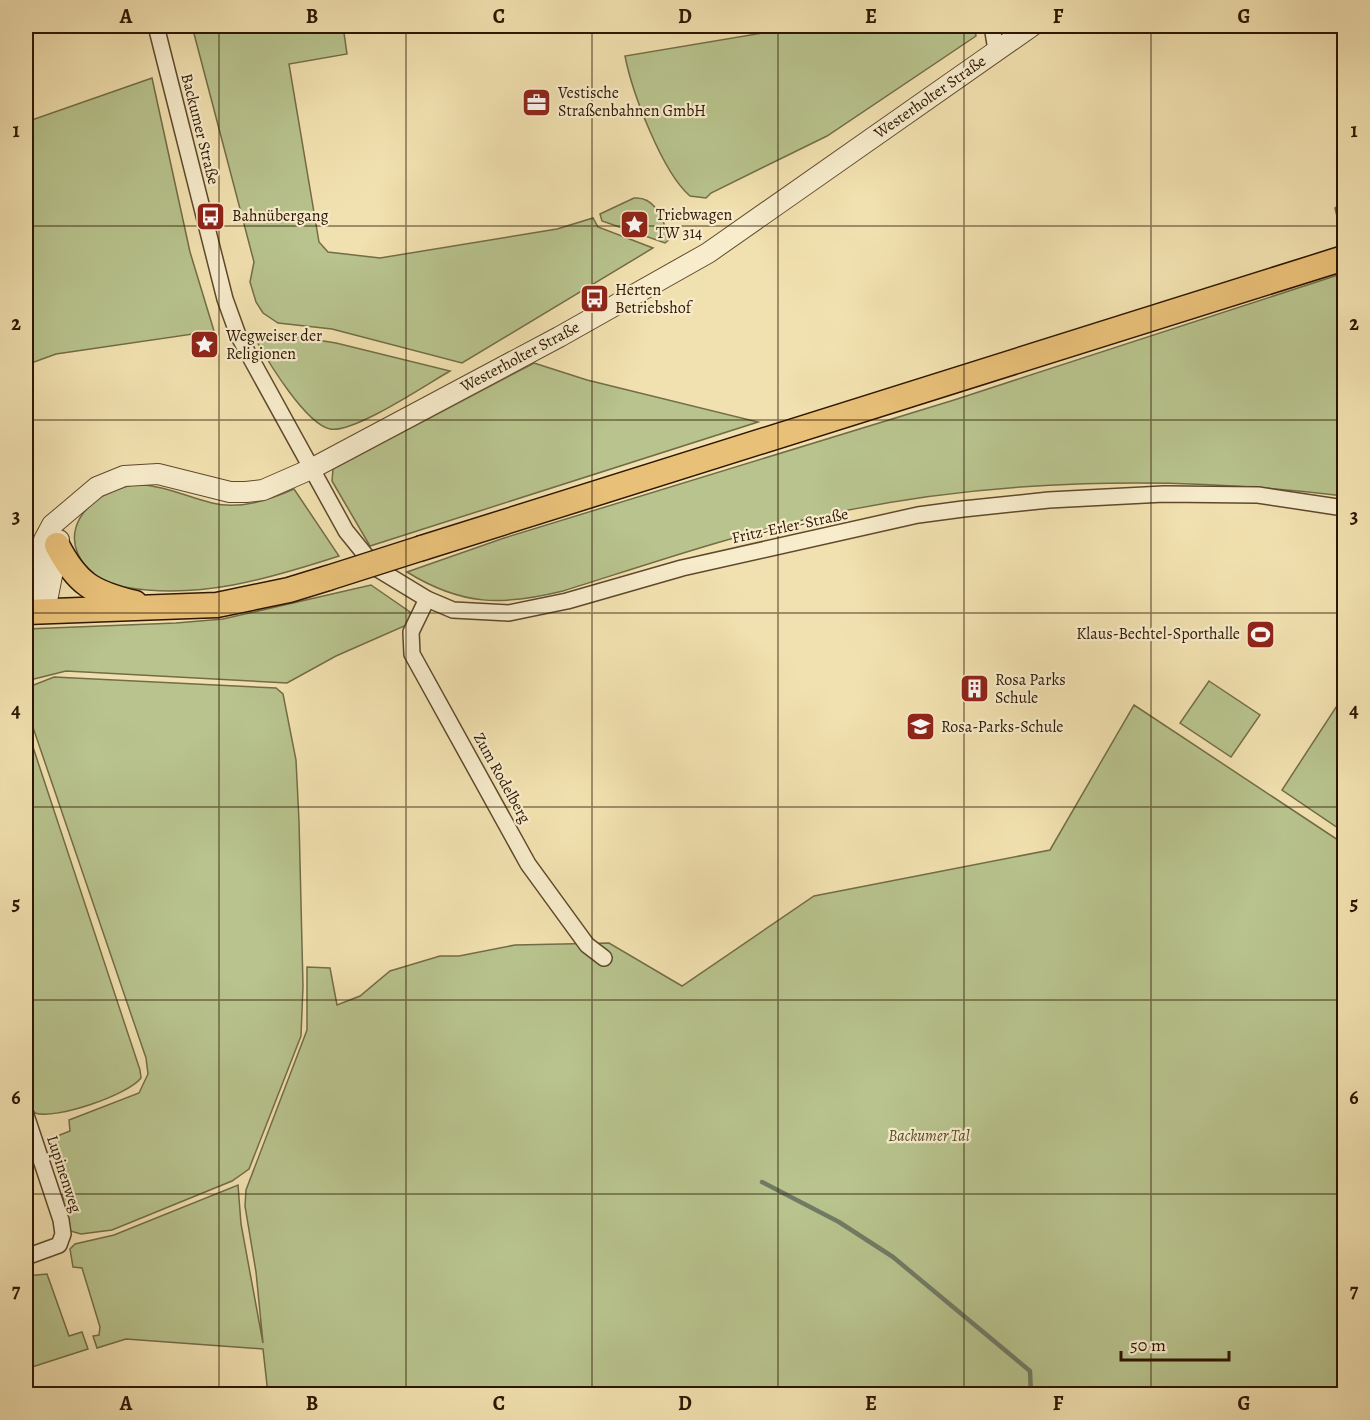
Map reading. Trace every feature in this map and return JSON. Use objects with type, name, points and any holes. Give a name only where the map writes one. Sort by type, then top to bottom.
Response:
[{"type":"main road","points":[[33,611],[161,609],[217,605],[289,590],[1344,258]]},
{"type":"main road","points":[[57,545],[78,579],[116,598],[161,609]]},
{"type":"street","name":"Backumer Straße","points":[[156,26],[225,299],[238,335],[311,469]]},
{"type":"street","points":[[992,26],[996,50]]},
{"type":"street","name":"Westerholter Straße","points":[[33,611],[44,540],[52,525],[64,513],[97,487],[124,476],[158,474],[230,492],[246,492],[263,490],[311,469],[559,338],[708,253],[1032,26]]},
{"type":"street","name":"Fritz-Erler-Straße","points":[[311,469],[346,531],[376,568],[427,599],[453,610],[509,613],[567,601],[682,568],[918,515],[1048,500],[1164,494],[1258,495],[1344,508]]},
{"type":"street","points":[[33,611],[57,545],[64,513]]},
{"type":"street","name":"Zum Rodelberg","points":[[427,599],[411,632],[412,654],[528,864],[587,945],[604,958]]},
{"type":"street","name":"Lupinenweg","points":[[26,1114],[61,1220],[63,1234],[59,1245],[26,1257]]},
{"type":"green space","points":[[192,26],[343,26],[347,54],[289,64],[319,242],[328,252],[380,258],[557,229],[593,218],[598,227],[653,248],[462,363],[332,329],[278,323],[263,313],[256,302],[250,282],[254,262]]},
{"type":"green space","points":[[805,26],[974,26],[976,36],[827,136],[711,193],[706,198],[690,196],[679,185],[659,151],[641,110],[625,56]]},
{"type":"green space","points":[[152,78],[190,252],[214,331],[56,354],[26,365],[26,122]]},
{"type":"green space","points":[[634,198],[648,201],[658,211],[670,239],[665,243],[602,221],[600,214]]},
{"type":"green space","points":[[1344,201],[1344,223],[1339,225],[1335,208]]},
{"type":"green space","points":[[1344,273],[1344,496],[1280,489],[1150,483],[1018,487],[952,493],[825,515],[693,550],[563,591],[501,601],[464,597],[427,583],[407,572],[504,538],[954,400]]},
{"type":"green space","points":[[267,332],[336,343],[450,371],[372,416],[355,424],[330,429],[320,425],[310,416],[289,392],[270,364],[257,342]]},
{"type":"green space","points":[[534,363],[587,380],[758,422],[370,546],[332,481],[333,469]]},
{"type":"green space","points":[[135,484],[166,489],[223,505],[244,505],[275,497],[294,489],[339,556],[260,579],[206,589],[152,590],[124,587],[109,582],[96,575],[85,565],[78,554],[75,541],[76,528],[82,515],[94,502],[114,491]]},
{"type":"green space","points":[[371,585],[410,612],[412,619],[409,624],[336,656],[287,683],[66,671],[26,681],[26,629],[223,619]]},
{"type":"green space","points":[[54,677],[276,688],[283,694],[296,760],[299,821],[303,986],[301,1036],[249,1169],[232,1181],[112,1230],[81,1234],[70,1231],[64,1212],[62,1179],[52,1138],[70,1131],[69,1120],[139,1093],[148,1074],[146,1058],[26,707],[26,688]]},
{"type":"green space","points":[[1209,681],[1260,715],[1231,757],[1180,723]]},
{"type":"green space","points":[[1344,695],[1344,832],[1282,790]]},
{"type":"green space","name":"Backumer Tal","points":[[1134,705],[1344,844],[1344,1394],[268,1394],[263,1349],[126,1339],[97,1348],[93,1336],[99,1335],[100,1327],[82,1268],[73,1267],[70,1249],[75,1244],[114,1235],[238,1185],[241,1224],[263,1343],[256,1272],[245,1206],[246,1190],[307,1030],[307,967],[330,968],[337,1005],[360,996],[390,971],[440,956],[459,956],[515,945],[609,943],[682,986],[814,896],[1050,850]]},
{"type":"green space","points":[[26,726],[141,1078],[122,1092],[91,1104],[45,1114],[35,1113],[26,1099]]},
{"type":"green space","points":[[47,1274],[69,1336],[82,1332],[88,1349],[26,1369],[26,1276]]},
{"type":"waterway","points":[[762,1182],[839,1222],[893,1257],[1030,1371],[1031,1394]]},
{"type":"place","name":"Vestische Straßenbahnen GmbH","points":[[537,102]]},
{"type":"place","name":"Bahnübergang","points":[[211,216]]},
{"type":"place","name":"Triebwagen TW 314","points":[[635,224]]},
{"type":"place","name":"Herten Betriebshof","points":[[594,299]]},
{"type":"place","name":"Wegweiser der Religionen","points":[[205,345]]},
{"type":"place","name":"Klaus-Bechtel-Sporthalle","points":[[1261,634]]},
{"type":"place","name":"Rosa Parks Schule","points":[[974,689]]},
{"type":"place","name":"Rosa-Parks-Schule","points":[[920,727]]}]
